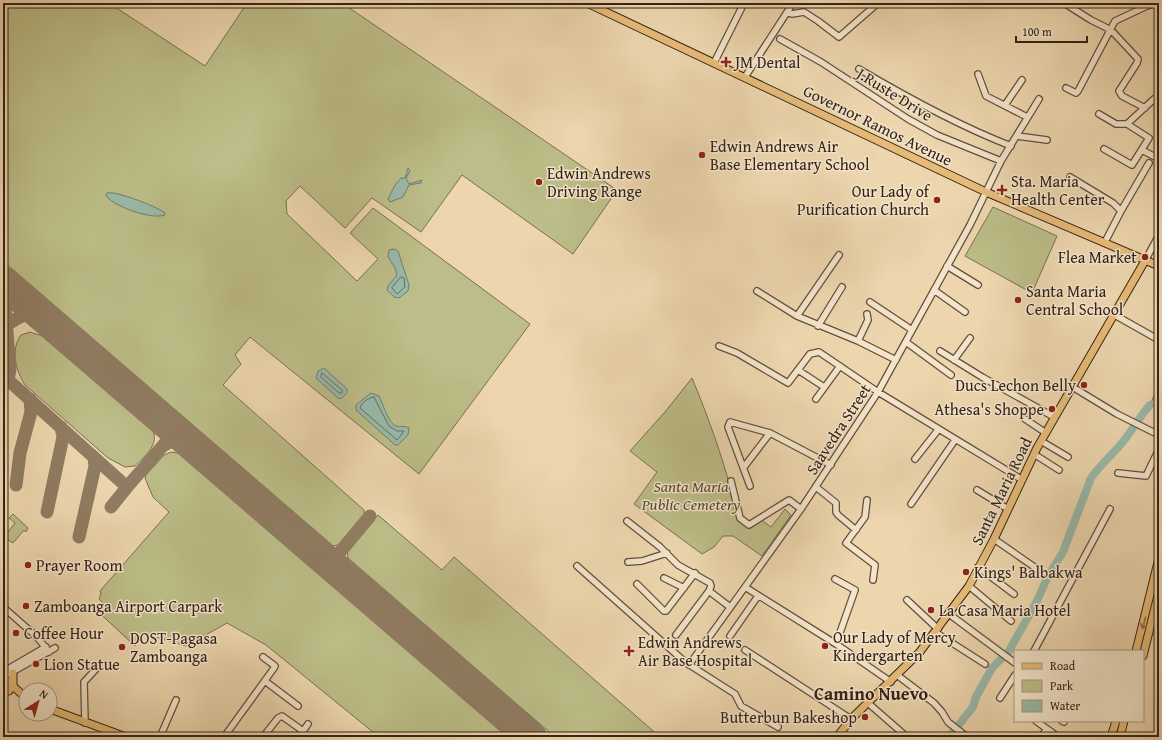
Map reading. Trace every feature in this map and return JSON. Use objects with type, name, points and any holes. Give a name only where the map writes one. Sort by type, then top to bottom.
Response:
[{"type":"main road","name":"Governor Ramos Avenue","points":[[587,3],[986,192],[1146,259],[1159,266]]},
{"type":"main road","name":"Santa Maria Road","points":[[837,737],[851,719],[920,653],[969,586],[994,539],[1040,441],[1146,259]]},
{"type":"main road","points":[[1136,650],[1159,558]]},
{"type":"main road","points":[[1144,652],[1159,591]]},
{"type":"main road","points":[[8,689],[13,673]]},
{"type":"main road","points":[[3,677],[8,689],[18,694]]},
{"type":"main road","points":[[3,685],[18,697]]},
{"type":"main road","points":[[58,713],[126,737]]},
{"type":"main road","points":[[58,717],[71,721],[76,720]]},
{"type":"main road","points":[[1111,737],[1116,722]]},
{"type":"main road","points":[[1120,737],[1124,722]]},
{"type":"street","points":[[714,63],[744,3]]},
{"type":"street","points":[[746,78],[793,3]]},
{"type":"street","points":[[787,12],[792,14],[804,12],[839,37],[878,3]]},
{"type":"street","points":[[1064,3],[1091,20],[1111,30],[1138,59],[1119,91],[1120,94],[1145,108]]},
{"type":"street","points":[[1066,88],[1076,93],[1078,91],[1113,24],[1119,18],[1146,4],[1156,3]]},
{"type":"street","name":"J.Ruste Drive","points":[[780,39],[821,62],[884,104],[937,135],[1001,161]]},
{"type":"street","points":[[859,69],[929,110],[970,131],[1011,146]]},
{"type":"street","points":[[978,74],[984,94],[1027,117]]},
{"type":"street","points":[[1005,105],[1022,80]]},
{"type":"street","name":"Saavedra Street","points":[[689,665],[801,509],[878,392],[947,266],[1001,161],[1039,98]]},
{"type":"street","points":[[1127,124],[1154,99],[1159,98]]},
{"type":"street","points":[[1099,114],[1116,124],[1127,124],[1149,138],[1132,166],[1104,149]]},
{"type":"street","points":[[1017,136],[1047,140]]},
{"type":"street","points":[[1142,150],[1159,159]]},
{"type":"street","points":[[1105,242],[1120,211],[1149,163]]},
{"type":"street","points":[[1070,177],[1113,202],[1120,211]]},
{"type":"street","name":"Santa Maria Road","points":[[1146,259],[1159,235]]},
{"type":"street","points":[[797,316],[839,255]]},
{"type":"street","points":[[947,266],[978,285]]},
{"type":"street","points":[[818,326],[842,287]]},
{"type":"street","points":[[934,290],[965,312]]},
{"type":"street","points":[[757,291],[797,316],[818,326],[858,341],[896,360]]},
{"type":"street","points":[[870,302],[912,330]]},
{"type":"street","points":[[858,341],[868,320],[867,314]]},
{"type":"street","points":[[1114,314],[1159,340]]},
{"type":"street","points":[[954,360],[970,338]]},
{"type":"street","points":[[906,342],[951,375]]},
{"type":"street","points":[[720,346],[737,353],[786,383],[789,382],[810,354],[819,352],[938,430],[1021,479]]},
{"type":"street","points":[[940,351],[1054,417]]},
{"type":"street","points":[[816,399],[840,366]]},
{"type":"street","points":[[798,370],[824,387]]},
{"type":"street","points":[[1071,386],[1117,414],[1159,435]]},
{"type":"street","points":[[1025,419],[1046,433]]},
{"type":"street","points":[[750,486],[728,427],[729,424],[733,422],[770,433],[831,465]]},
{"type":"street","points":[[916,459],[938,430]]},
{"type":"street","points":[[744,467],[770,433]]},
{"type":"street","points":[[911,504],[955,440]]},
{"type":"street","points":[[1040,441],[1068,458]]},
{"type":"street","points":[[1118,473],[1146,476],[1159,449]]},
{"type":"street","points":[[1034,454],[1060,470]]},
{"type":"street","points":[[731,481],[740,518],[749,525],[789,500],[801,509]]},
{"type":"street","points":[[816,487],[836,503],[836,512],[838,515],[856,530]]},
{"type":"street","points":[[977,490],[1008,508]]},
{"type":"street","points":[[867,500],[865,517],[846,544],[875,565],[873,580]]},
{"type":"street","points":[[1035,650],[1110,508]]},
{"type":"street","points":[[627,521],[667,553],[678,565],[695,573],[712,586],[676,635]]},
{"type":"street","points":[[994,539],[1043,573]]},
{"type":"street","points":[[628,562],[667,553]]},
{"type":"street","points":[[577,566],[689,665],[735,694],[741,706],[778,727]]},
{"type":"street","points":[[978,567],[1014,594]]},
{"type":"street","points":[[636,584],[665,612],[695,573]]},
{"type":"street","points":[[664,578],[684,588]]},
{"type":"street","points":[[835,578],[855,590],[836,644]]},
{"type":"street","points":[[969,586],[1011,621]]},
{"type":"street","points":[[745,587],[836,644],[891,682]]},
{"type":"street","points":[[709,591],[730,607]]},
{"type":"street","points":[[730,636],[758,596]]},
{"type":"street","points":[[907,600],[937,631],[985,664]]},
{"type":"street","points":[[3,607],[32,632],[48,649]]},
{"type":"street","points":[[949,614],[1014,662]]},
{"type":"street","points":[[3,672],[48,649],[55,648]]},
{"type":"street","points":[[3,677],[13,673],[48,649]]},
{"type":"street","points":[[745,650],[851,719]]},
{"type":"street","points":[[224,737],[275,667],[263,657]]},
{"type":"street","points":[[85,723],[84,682],[97,668]]},
{"type":"street","points":[[897,675],[939,707],[948,722],[967,737]]},
{"type":"street","points":[[1000,698],[1014,677]]},
{"type":"street","points":[[265,681],[298,706]]},
{"type":"street","points":[[160,737],[176,700]]},
{"type":"street","points":[[868,703],[907,737]]},
{"type":"street","points":[[263,737],[278,718],[282,716],[303,731]]},
{"type":"street","points":[[1037,722],[1046,730],[1057,736]]},
{"type":"street","points":[[299,737],[308,724]]},
{"type":"street","points":[[1041,737],[1046,730]]},
{"type":"green space","points":[[3,3],[109,3],[205,66],[247,3],[342,3],[617,190],[573,254],[462,175],[421,232],[372,198],[345,228],[300,186],[286,201],[287,214],[357,281],[378,259],[350,233],[373,208],[530,324],[419,474],[250,337],[235,355],[241,364],[223,385],[364,510],[364,517],[342,544],[333,546],[3,261]]},
{"type":"green space","points":[[993,207],[1057,236],[1032,293],[965,256]]},
{"type":"green space","points":[[30,332],[42,336],[153,431],[154,441],[150,450],[135,466],[125,467],[108,458],[25,385],[17,367],[15,354],[21,335]]},
{"type":"green space","name":"Santa Maria Public Cemetery","points":[[692,378],[718,447],[738,518],[749,526],[760,519],[771,527],[785,509],[791,515],[762,556],[733,536],[723,536],[714,547],[702,554],[634,504],[657,472],[630,451],[665,412]]},
{"type":"green space","points":[[171,452],[178,453],[509,737],[379,737],[266,645],[227,623],[186,646],[145,634],[135,646],[97,611],[103,603],[99,599],[101,594],[100,591],[169,512],[153,497],[145,478],[164,455]]},
{"type":"green space","points":[[13,514],[28,528],[26,532],[24,530],[13,543],[4,537],[15,523],[9,518]]},
{"type":"green space","points":[[378,515],[442,570],[454,557],[660,737],[555,737],[348,558],[347,550]]},
{"type":"water","points":[[408,168],[410,171],[406,178],[409,184],[422,180],[421,183],[409,185],[403,197],[390,202],[388,199],[395,185],[401,178],[405,178]]},
{"type":"water","points":[[107,193],[119,194],[144,203],[159,209],[164,212],[165,215],[152,216],[134,212],[111,200],[106,196]]},
{"type":"water","points":[[394,249],[398,251],[409,285],[408,291],[399,298],[394,297],[387,290],[388,286],[397,275],[395,268],[388,257],[389,250]]},
{"type":"water","points":[[324,368],[347,389],[347,393],[342,398],[339,399],[316,378],[318,371]]},
{"type":"water","points":[[371,393],[379,396],[387,415],[394,425],[409,428],[408,435],[398,445],[395,445],[356,410],[356,405]]},
{"type":"waterway","points":[[1150,405],[1157,390],[1159,378]]},
{"type":"waterway","points":[[949,737],[973,707],[976,697],[992,668],[1009,651],[1037,601],[1048,576],[1063,552],[1091,478],[1122,443],[1150,405]]},
{"type":"taxiway","points":[[3,283],[10,369],[9,375],[3,384]]},
{"type":"taxiway","points":[[3,330],[10,323],[20,317],[35,313],[40,314]]},
{"type":"taxiway","points":[[7,379],[127,487],[167,441],[168,433],[165,422]]},
{"type":"taxiway","points":[[16,485],[20,453],[31,412],[30,399]]},
{"type":"taxiway","points":[[47,512],[63,437],[61,427]]},
{"type":"taxiway","points":[[163,446],[176,440],[183,440],[190,443]]},
{"type":"taxiway","points":[[79,537],[95,466],[94,457]]},
{"type":"taxiway","points":[[111,507],[128,486]]},
{"type":"taxiway","points":[[330,564],[370,516]]},
{"type":"runway","points":[[3,282],[531,737]]},
{"type":"place","name":"JM Dental","points":[[726,62]]},
{"type":"place","name":"Edwin Andrews Air Base Elementary School","points":[[702,155]]},
{"type":"place","name":"Edwin Andrews Driving Range","points":[[539,182]]},
{"type":"place","name":"Sta. Maria Health Center","points":[[1002,190]]},
{"type":"place","name":"Our Lady of Purification Church","points":[[937,200]]},
{"type":"place","name":"Flea Market","points":[[1145,257]]},
{"type":"place","name":"Santa Maria Central School","points":[[1018,300]]},
{"type":"place","name":"Ducs Lechon Belly","points":[[1084,385]]},
{"type":"place","name":"Athesa's Shoppe","points":[[1052,409]]},
{"type":"place","name":"Prayer Room","points":[[28,565]]},
{"type":"place","name":"Kings' Balbakwa","points":[[966,572]]},
{"type":"place","name":"Zamboanga Airport Carpark","points":[[26,606]]},
{"type":"place","name":"La Casa Maria Hotel","points":[[931,610]]},
{"type":"place","name":"Coffee Hour","points":[[16,633]]},
{"type":"place","name":"Our Lady of Mercy Kindergarten","points":[[825,646]]},
{"type":"place","name":"DOST-Pagasa Zamboanga","points":[[122,647]]},
{"type":"place","name":"Edwin Andrews Air Base Hospital","points":[[629,651]]},
{"type":"place","name":"Lion Statue","points":[[36,664]]},
{"type":"place","name":"Butterbun Bakeshop","points":[[865,717]]},
{"type":"district","name":"Camino Nuevo","points":[[871,694]]}]
